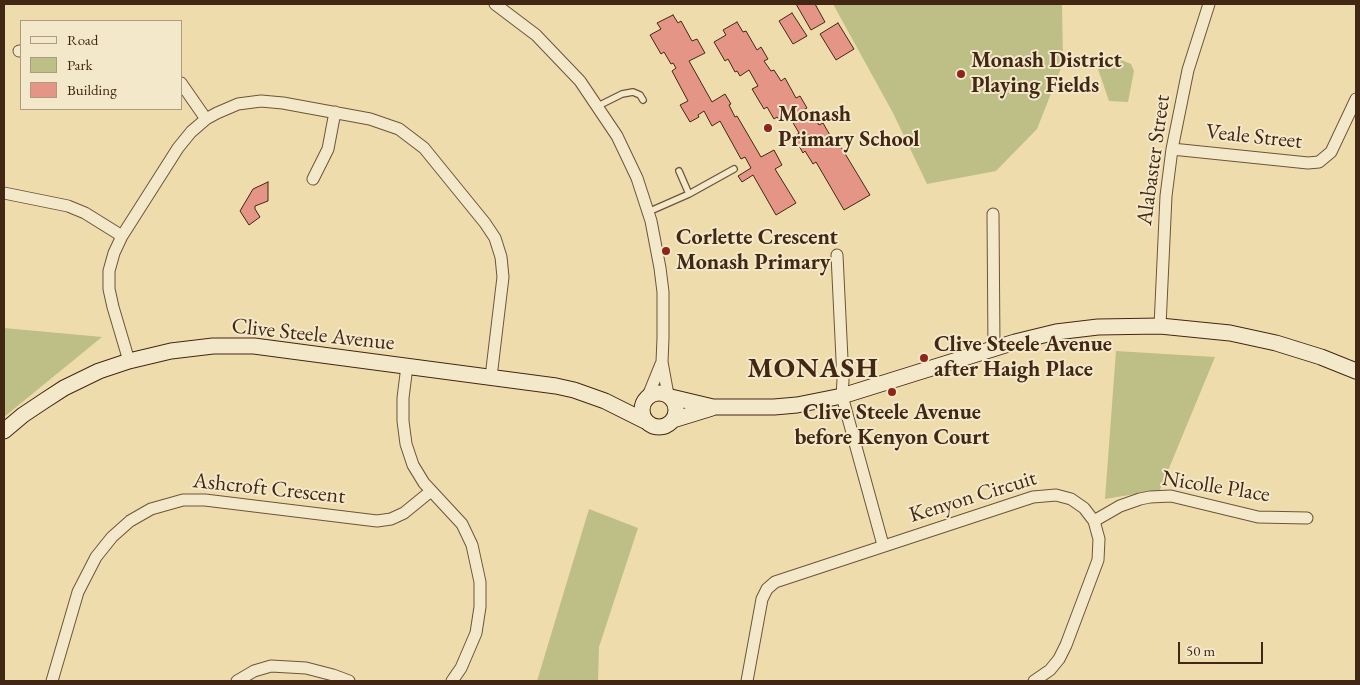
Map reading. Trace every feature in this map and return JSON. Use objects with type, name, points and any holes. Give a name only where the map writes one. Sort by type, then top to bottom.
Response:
[{"type":"street","points":[[495,4],[536,34],[570,70],[598,106],[621,145],[637,178],[648,212],[660,268],[663,338],[662,362],[669,396],[676,406],[673,420]]},
{"type":"street","name":"Alabaster Street","points":[[1160,326],[1166,196],[1172,148],[1188,70],[1209,4]]},
{"type":"street","points":[[182,83],[206,119]]},
{"type":"street","name":"Veale Street","points":[[1172,148],[1308,163],[1319,162],[1331,152],[1356,99]]},
{"type":"street","points":[[129,361],[112,307],[109,289],[109,271],[114,253],[122,236],[178,148],[191,132],[206,119],[238,104],[261,101],[335,112],[390,124],[416,140],[424,148],[485,223],[495,238],[501,257],[503,277],[491,377]]},
{"type":"street","points":[[313,179],[328,148],[335,112]]},
{"type":"street","points":[[4,193],[85,212],[122,236]]},
{"type":"street","points":[[993,214],[994,348]]},
{"type":"street","name":"Kenyon Circuit","points":[[837,255],[843,380],[842,396],[883,545]]},
{"type":"street","points":[[647,397],[656,393],[713,407],[774,407],[842,396],[994,348],[1056,332],[1098,327],[1160,326],[1230,333],[1276,343],[1321,357],[1356,371]]},
{"type":"street","name":"Clive Steele Avenue","points":[[4,431],[23,415],[64,388],[99,371],[129,361],[171,351],[213,346],[254,346],[556,386],[605,401],[645,421]]},
{"type":"street","points":[[662,362],[641,407],[645,421],[654,427],[665,426],[673,420],[713,407]]},
{"type":"street","points":[[408,366],[403,398],[406,444],[413,465],[431,491],[462,524],[474,551],[480,582],[480,607],[476,632],[461,668],[452,681]]},
{"type":"street","name":"Clive Steele Avenue","points":[[605,401],[627,402],[647,397]]},
{"type":"street","name":"Ashcroft Crescent","points":[[52,681],[78,592],[96,557],[112,537],[130,521],[151,509],[172,502],[205,500],[377,521],[391,519],[404,513],[431,491]]},
{"type":"street","name":"Kenyon Circuit","points":[[747,681],[762,599],[767,589],[775,582],[1033,496],[1049,494],[1071,499],[1084,508],[1094,521]]},
{"type":"street","name":"Nicolle Place","points":[[1094,521],[1134,501],[1157,496],[1171,496],[1258,517],[1307,518]]},
{"type":"street","points":[[1034,681],[1050,670],[1059,659],[1098,560],[1099,539],[1094,521]]},
{"type":"street","points":[[237,681],[254,671],[271,666],[306,668],[349,681]]},
{"type":"lane","points":[[598,106],[622,94],[633,92],[643,100]]},
{"type":"lane","points":[[648,212],[689,194],[734,169]]},
{"type":"lane","points":[[679,171],[689,194]]},
{"type":"green space","points":[[833,4],[1062,4],[1063,63],[1037,129],[996,171],[927,184],[893,113]]},
{"type":"green space","points":[[1119,59],[1131,64],[1134,71],[1128,102],[1109,101],[1098,69]]},
{"type":"green space","points":[[4,328],[102,337],[4,417]]},
{"type":"green space","points":[[1116,351],[1215,357],[1160,490],[1105,499]]},
{"type":"green space","points":[[589,509],[638,528],[599,647],[598,681],[537,681]]},
{"type":"building","points":[[796,4],[815,4],[825,22],[811,30]]},
{"type":"building","points":[[792,13],[807,36],[793,44],[779,21]]},
{"type":"building","points":[[673,15],[678,23],[681,21],[692,41],[697,39],[705,53],[689,61],[712,102],[725,94],[731,104],[729,105],[735,117],[737,116],[761,157],[774,150],[782,165],[775,169],[796,203],[776,215],[753,175],[742,182],[738,176],[751,168],[745,157],[741,159],[720,121],[712,126],[704,111],[698,115],[699,117],[690,122],[680,105],[688,101],[672,71],[676,68],[673,63],[671,64],[664,52],[661,54],[650,35],[661,29],[657,23]]},
{"type":"building","points":[[737,22],[743,32],[746,31],[757,50],[761,47],[768,59],[764,61],[771,71],[774,70],[781,81],[785,78],[796,98],[800,96],[807,108],[803,110],[807,118],[813,115],[819,125],[823,123],[835,144],[838,142],[870,195],[844,210],[816,162],[813,164],[805,151],[803,153],[794,137],[799,133],[789,116],[780,121],[777,117],[774,119],[767,107],[764,109],[752,89],[758,86],[749,70],[740,76],[737,71],[735,72],[728,59],[725,61],[714,42],[726,35],[723,30]]},
{"type":"building","points":[[838,23],[854,49],[836,60],[820,34]]},
{"type":"building","points":[[268,182],[268,201],[255,206],[260,217],[249,225],[240,211],[253,189]]},
{"type":"place","name":"Monash District Playing Fields","points":[[961,74]]},
{"type":"place","name":"Monash Primary School","points":[[768,128]]},
{"type":"place","name":"Corlette Crescent Monash Primary","points":[[666,251]]},
{"type":"place","name":"Clive Steele Avenue after Haigh Place","points":[[924,358]]},
{"type":"place","name":"Clive Steele Avenue before Kenyon Court","points":[[892,392]]},
{"type":"district","name":"MONASH","points":[[813,369]]}]
